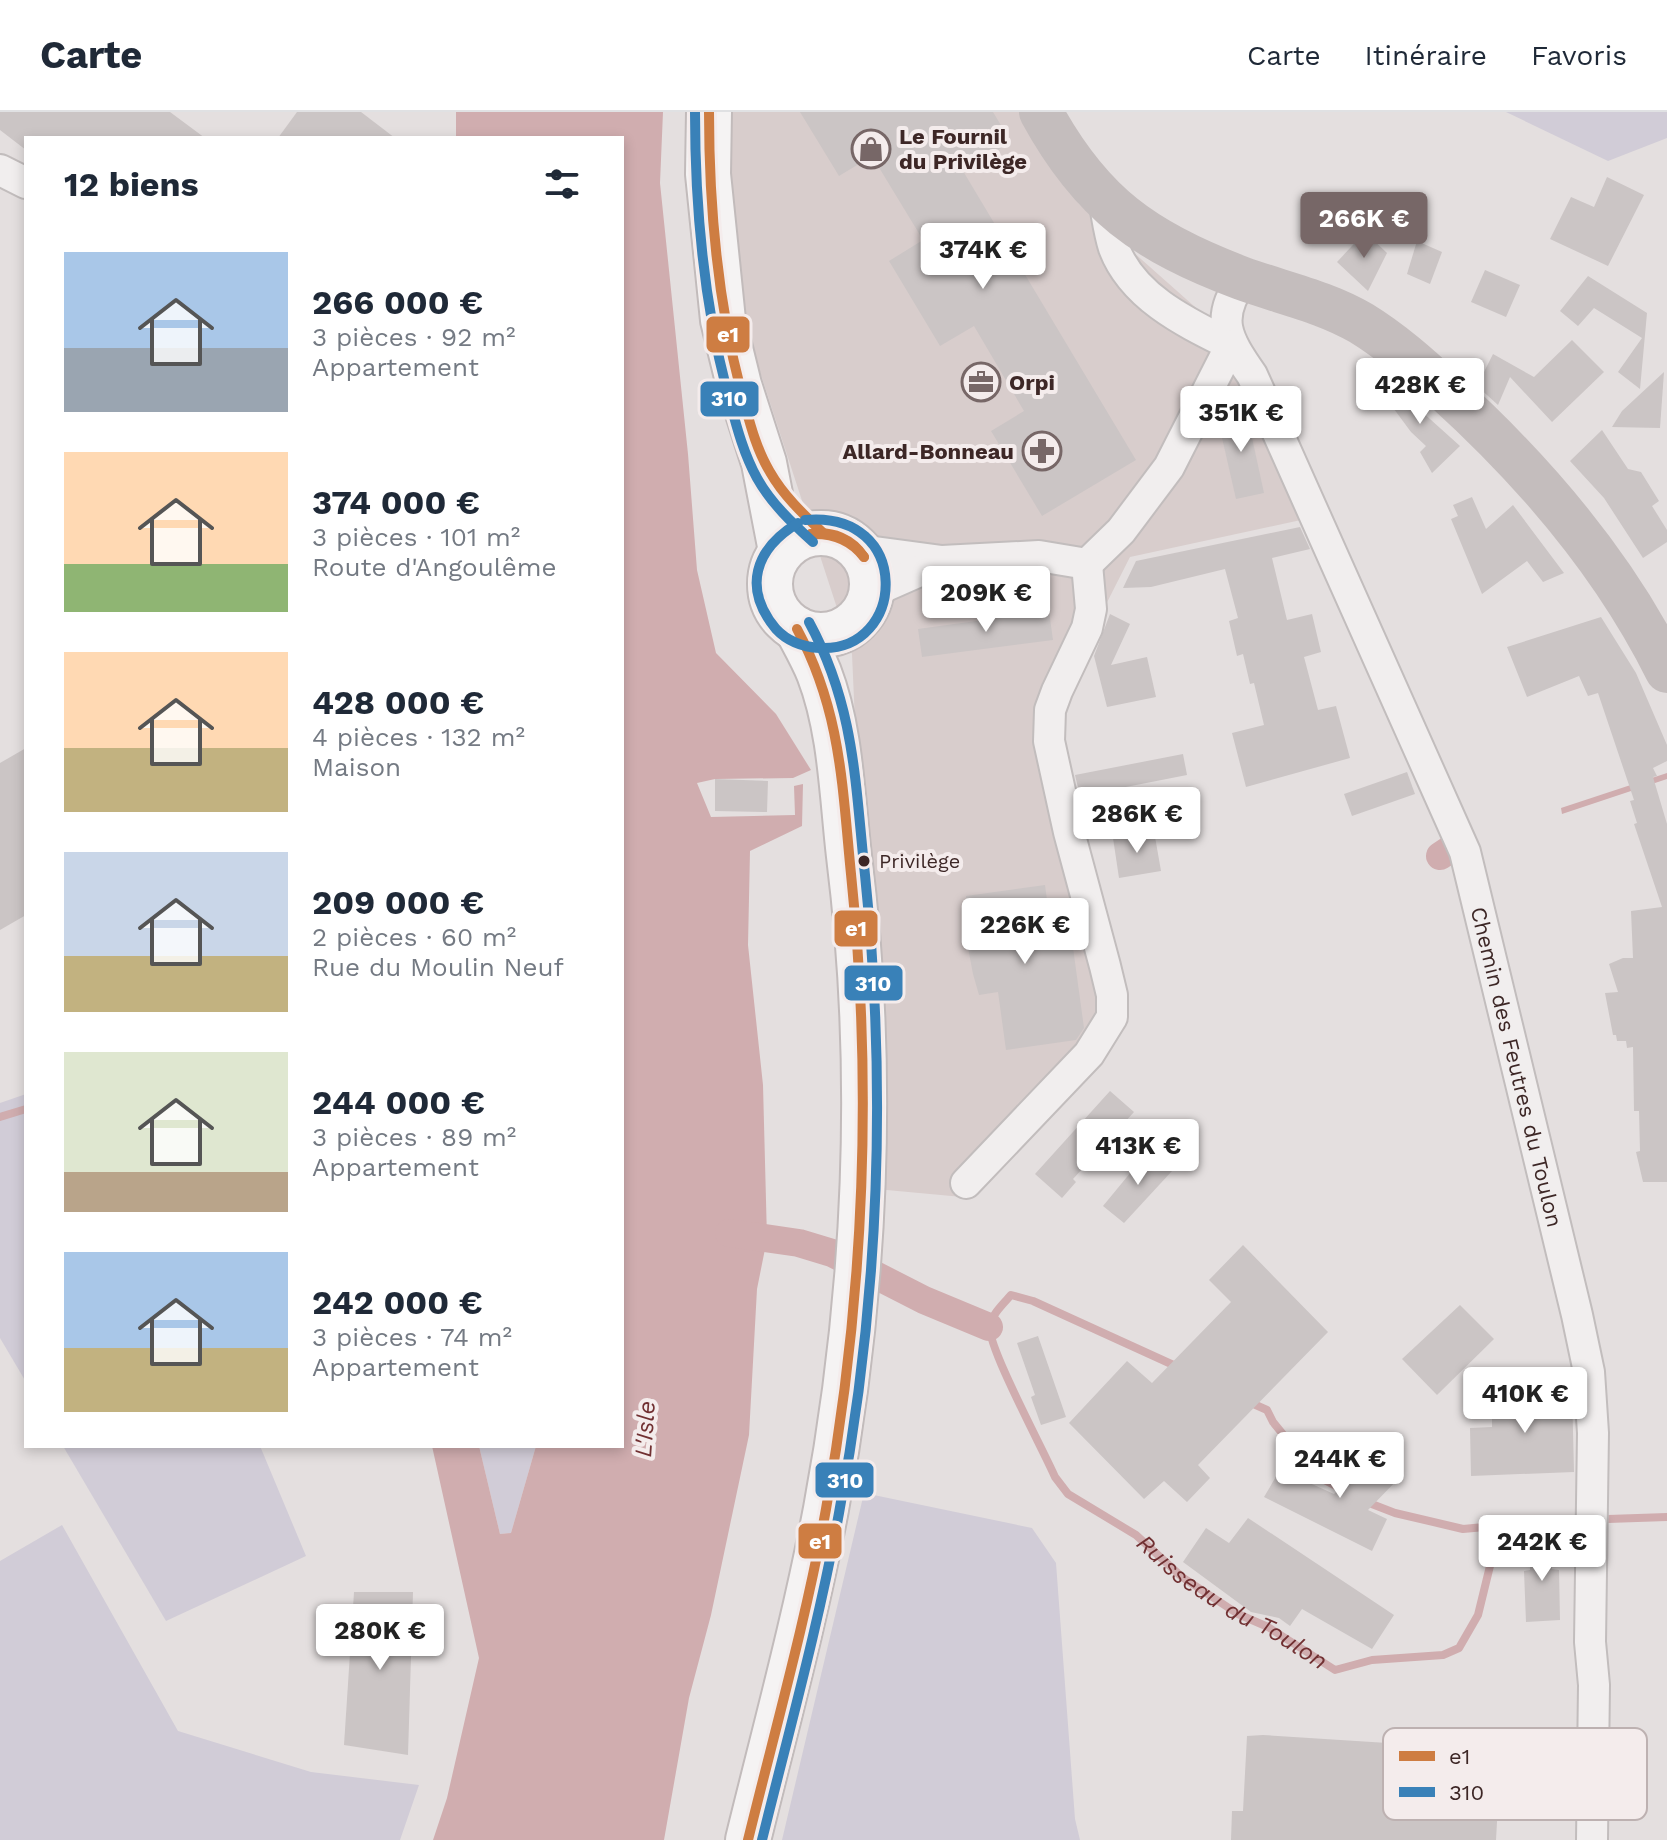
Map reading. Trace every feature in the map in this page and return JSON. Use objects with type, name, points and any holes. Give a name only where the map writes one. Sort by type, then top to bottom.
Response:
[{"type":"main road","points":[[709,112],[708,174],[723,320],[739,385],[764,463],[781,551]]},
{"type":"main road","points":[[1041,112],[1080,172],[1104,200],[1146,234],[1243,279],[1307,298],[1359,322],[1387,339],[1469,412],[1551,497],[1592,550],[1644,625],[1667,671]]},
{"type":"main road","points":[[1052,112],[1086,167],[1108,194],[1149,230],[1187,254]]},
{"type":"main road","points":[[764,463],[794,505],[841,541],[872,577],[841,669],[836,743]]},
{"type":"main road","points":[[841,541],[806,534],[793,541],[781,551],[774,563],[770,594],[785,620],[797,629],[824,635],[861,609]]},
{"type":"main road","points":[[748,1840],[823,1522],[844,1396],[860,1236],[864,1031],[856,901],[836,743],[819,674],[797,629]]},
{"type":"street","points":[[0,170],[24,182]]},
{"type":"street","points":[[1104,200],[1115,249],[1133,281],[1177,318],[1231,345]]},
{"type":"street","points":[[1087,564],[1121,531],[1169,467],[1231,345],[1226,322],[1227,309],[1231,296],[1243,279]]},
{"type":"street","name":"Chemin des Feutres du Toulon","points":[[1231,345],[1252,375],[1465,852],[1589,1372],[1593,1433],[1590,1642],[1593,1728]]},
{"type":"street","points":[[841,541],[942,561],[1039,556],[1087,564]]},
{"type":"street","points":[[861,609],[942,561]]},
{"type":"street","points":[[966,1183],[1089,1054],[1112,1017],[1109,981],[1069,832],[1049,741],[1050,710],[1087,628],[1091,609],[1087,564]]},
{"type":"street","name":"Chemin des Feutres du Toulon","points":[[1592,1820],[1592,1840]]},
{"type":"shaded area","points":[[728,112],[1023,112],[1079,204],[1248,354],[1310,518],[1130,557],[1053,709],[1114,1044],[973,1198],[876,1189],[852,654],[748,335],[724,133]]},
{"type":"shaded area","points":[[1506,112],[1667,112],[1667,138],[1608,161]]},
{"type":"shaded area","points":[[24,1095],[24,1379],[0,1338],[0,1103]]},
{"type":"shaded area","points":[[64,1448],[261,1448],[306,1556],[166,1621]]},
{"type":"shaded area","points":[[479,1448],[535,1448],[511,1533],[500,1534]]},
{"type":"shaded area","points":[[864,1493],[1032,1528],[1056,1563],[1075,1819],[1080,1840],[782,1840]]},
{"type":"shaded area","points":[[62,1525],[178,1731],[311,1772],[419,1785],[400,1840],[0,1840],[0,1561]]},
{"type":"water","name":"L'Isle","points":[[456,112],[663,112],[660,183],[697,570],[716,653],[776,714],[811,770],[793,778],[715,779],[697,783],[711,817],[795,815],[794,786],[803,784],[802,826],[750,851],[748,945],[763,1085],[767,1239],[757,1289],[749,1435],[711,1615],[689,1698],[664,1840],[433,1840],[447,1798],[479,1658],[432,1448],[479,1448],[500,1534],[511,1533],[535,1448],[624,1448],[624,136],[456,136]]},
{"type":"water","points":[[1667,773],[1667,779],[1562,814],[1561,808]]},
{"type":"building","points":[[0,112],[170,112],[202,136],[24,136],[24,148],[0,130]]},
{"type":"building","points":[[297,112],[361,112],[392,136],[279,136]]},
{"type":"building","points":[[800,112],[993,112],[1011,142],[963,171],[1136,460],[1042,516],[991,431],[1024,411],[974,326],[940,346],[889,261],[923,240],[872,156],[839,176]]},
{"type":"building","points":[[1607,177],[1644,195],[1608,266],[1550,239],[1571,197],[1594,207]]},
{"type":"building","points":[[1365,232],[1387,253],[1368,291],[1337,262]]},
{"type":"building","points":[[1417,241],[1442,252],[1430,284],[1407,274]]},
{"type":"building","points":[[1485,270],[1520,285],[1506,317],[1471,302]]},
{"type":"building","points":[[1588,276],[1647,313],[1640,389],[1618,372],[1642,338],[1594,308],[1578,326],[1560,311]]},
{"type":"building","points":[[1572,340],[1604,372],[1552,422],[1510,377],[1498,405],[1477,386],[1493,354],[1534,377]]},
{"type":"building","points":[[1664,372],[1660,428],[1612,427],[1622,411]]},
{"type":"building","points":[[1381,375],[1460,446],[1432,473],[1420,452],[1426,446],[1411,432],[1374,382]]},
{"type":"building","points":[[1246,410],[1264,493],[1236,499],[1217,416]]},
{"type":"building","points":[[1602,430],[1628,469],[1641,472],[1659,501],[1652,506],[1667,530],[1667,542],[1643,558],[1604,498],[1570,461]]},
{"type":"building","points":[[1472,497],[1486,529],[1513,505],[1564,573],[1543,582],[1527,561],[1482,594],[1451,519],[1458,516],[1453,505]]},
{"type":"building","points":[[1300,527],[1310,549],[1272,558],[1287,620],[1312,614],[1321,652],[1304,657],[1318,710],[1336,706],[1350,758],[1246,787],[1232,733],[1264,725],[1243,654],[1237,656],[1229,621],[1238,618],[1225,569],[1151,587],[1123,588],[1136,561]]},
{"type":"building","points":[[1049,611],[1053,640],[922,657],[918,629]]},
{"type":"building","points":[[1110,614],[1130,624],[1111,665],[1147,657],[1156,697],[1107,707],[1094,656]]},
{"type":"building","points":[[1601,617],[1636,673],[1667,745],[1667,761],[1653,768],[1657,776],[1653,777],[1667,824],[1667,1182],[1643,1182],[1636,1152],[1640,1151],[1639,1111],[1634,1111],[1633,1047],[1627,1048],[1626,1041],[1617,1041],[1616,1035],[1613,1035],[1605,993],[1618,992],[1609,964],[1623,958],[1633,958],[1631,911],[1662,907],[1634,824],[1637,823],[1630,801],[1634,800],[1598,693],[1588,696],[1579,676],[1527,697],[1507,647]]},
{"type":"building","points":[[24,749],[24,916],[0,930],[0,763]]},
{"type":"building","points":[[1183,754],[1187,775],[1080,796],[1075,775]]},
{"type":"building","points":[[1407,772],[1415,794],[1352,816],[1344,794]]},
{"type":"building","points":[[715,779],[768,781],[767,812],[715,811]]},
{"type":"building","points":[[1154,831],[1161,871],[1119,878],[1113,838]]},
{"type":"building","points":[[1045,885],[1052,936],[1071,933],[1084,1028],[1076,1040],[1006,1050],[998,992],[979,995],[973,974],[966,937],[966,896]]},
{"type":"building","points":[[1110,1091],[1134,1112],[1073,1179],[1076,1182],[1062,1198],[1035,1174]]},
{"type":"building","points":[[1150,1149],[1172,1171],[1124,1223],[1103,1206]]},
{"type":"building","points":[[1243,1245],[1328,1332],[1198,1465],[1210,1478],[1187,1502],[1164,1481],[1144,1499],[1069,1423],[1127,1361],[1152,1383],[1231,1302],[1209,1280]]},
{"type":"building","points":[[1460,1305],[1494,1339],[1437,1395],[1402,1359]]},
{"type":"building","points":[[1038,1336],[1066,1417],[1041,1425],[1031,1397],[1035,1395],[1017,1343]]},
{"type":"building","points":[[1572,1391],[1574,1472],[1471,1476],[1470,1428],[1492,1427],[1492,1392]]},
{"type":"building","points":[[1379,1451],[1402,1475],[1368,1510],[1387,1519],[1372,1551],[1264,1497],[1284,1463],[1303,1480],[1334,1494]]},
{"type":"building","points":[[1248,1518],[1394,1615],[1372,1649],[1302,1609],[1290,1626],[1279,1618],[1251,1612],[1183,1562],[1206,1528],[1229,1543]]},
{"type":"building","points":[[1530,1536],[1551,1536],[1552,1569],[1559,1570],[1560,1620],[1526,1622],[1524,1571],[1530,1570]]},
{"type":"building","points":[[354,1592],[413,1592],[408,1755],[344,1745]]},
{"type":"building","points":[[1247,1736],[1383,1743],[1383,1820],[1497,1820],[1496,1840],[1231,1840],[1232,1811],[1243,1811]]},
{"type":"waterway","points":[[1440,856],[1449,850]]},
{"type":"waterway","points":[[0,1117],[24,1110]]},
{"type":"waterway","name":"Ruisseau du Toulon","points":[[729,1233],[799,1243],[832,1253],[924,1300],[989,1327]]},
{"type":"waterway","name":"Ruisseau du Toulon","points":[[1180,1368],[1033,1301],[1011,1295],[995,1313],[990,1326],[997,1354],[1017,1398],[1055,1477],[1068,1494],[1136,1535],[1182,1577],[1238,1614],[1268,1627],[1335,1670],[1372,1660],[1443,1655],[1459,1648],[1478,1615],[1500,1525]]},
{"type":"waterway","name":"Ruisseau du Toulon","points":[[1249,1402],[1267,1410],[1273,1422],[1317,1476],[1349,1493]]},
{"type":"waterway","name":"Ruisseau du Toulon","points":[[1364,1501],[1395,1513],[1463,1529],[1549,1521],[1667,1517]]},
{"type":"transit line","name":"310","points":[[695,112],[699,218],[706,287],[739,435],[763,487],[782,512],[813,542]]},
{"type":"transit line","name":"e1","points":[[709,112],[716,253],[726,322],[741,391],[756,443],[770,472],[787,496],[822,532]]},
{"type":"transit line","name":"310","points":[[798,523],[772,545],[758,570],[759,599],[765,614],[781,634],[802,645],[820,648],[849,643],[870,628],[882,607],[886,582],[880,557],[865,536],[840,523],[805,520]]},
{"type":"transit line","name":"e1","points":[[811,534],[841,538],[854,545],[864,557]]},
{"type":"transit line","name":"e1","points":[[811,534],[841,539],[864,557]]},
{"type":"transit line","name":"310","points":[[762,1840],[813,1636],[853,1434],[871,1275],[875,1195],[876,1035],[872,955],[855,776],[836,684],[809,622]]},
{"type":"transit line","name":"e1","points":[[748,1840],[800,1634],[826,1509],[849,1351],[861,1193],[862,1034],[842,779],[823,689],[797,629]]},
{"type":"place","name":"Le Fournil du Privilège","points":[[871,149]]},
{"type":"place","name":"Orpi","points":[[981,382]]},
{"type":"place","name":"Allard-Bonneau","points":[[1042,451]]},
{"type":"place","name":"Privilège","points":[[864,861]]}]
